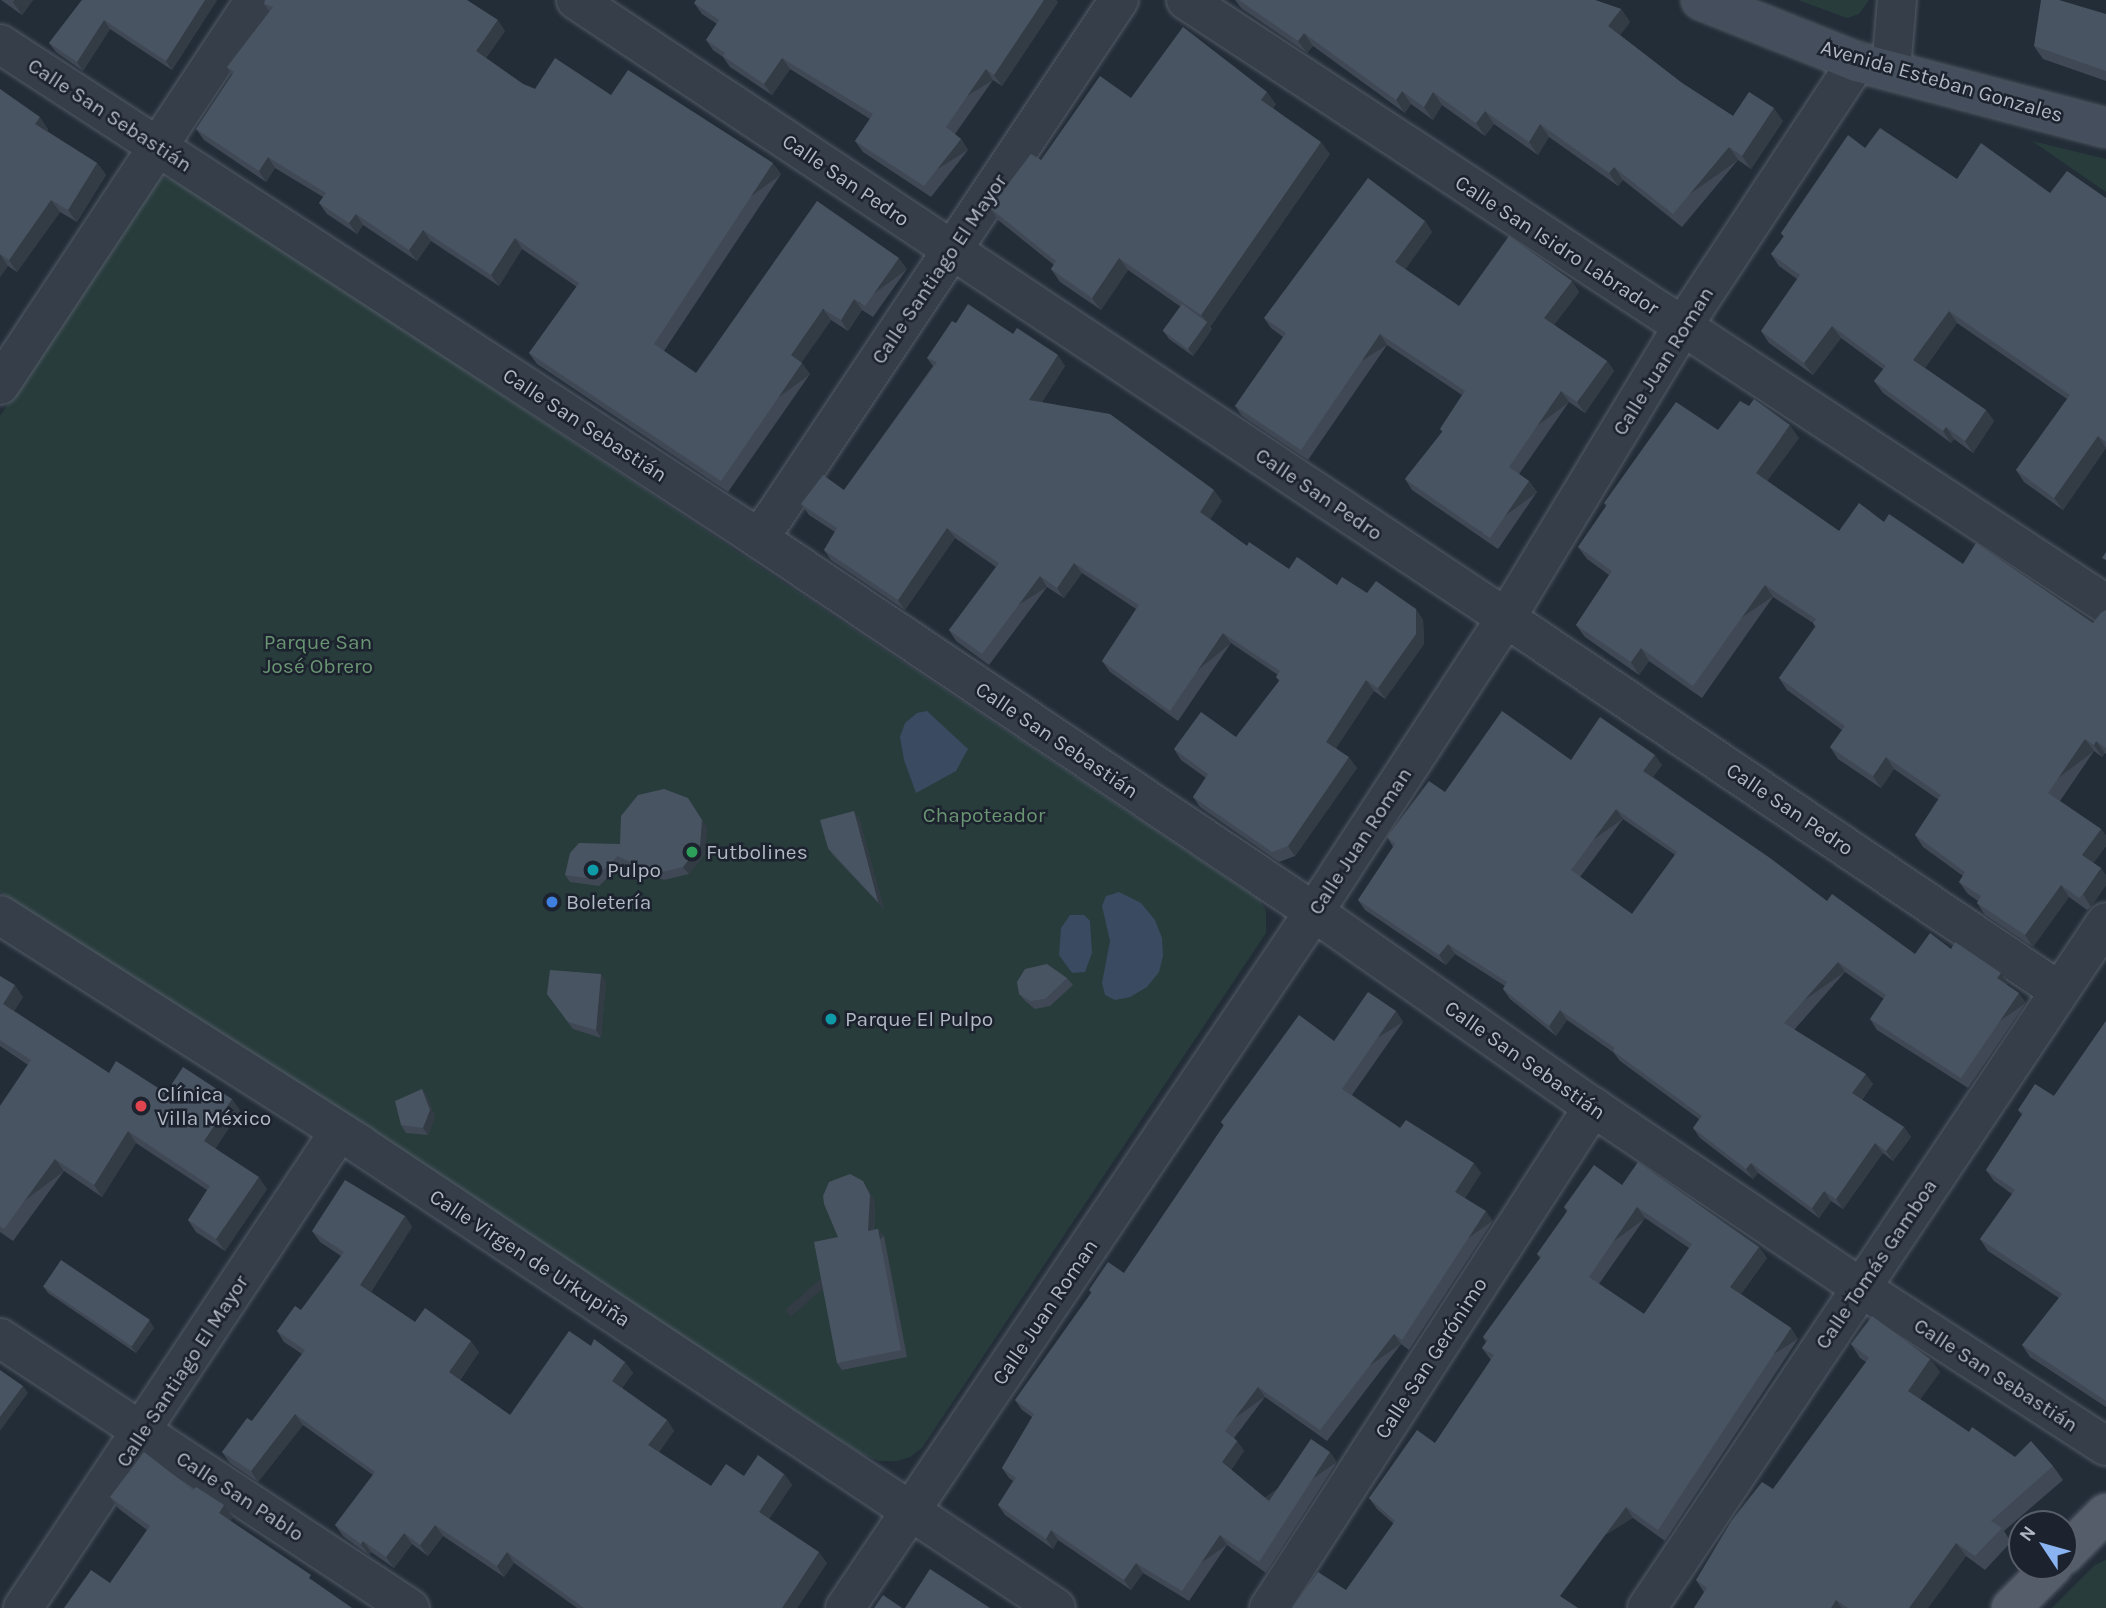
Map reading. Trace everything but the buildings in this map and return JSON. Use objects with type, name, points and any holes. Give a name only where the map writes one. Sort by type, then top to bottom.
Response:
[{"type":"main road","points":[[2078,1541],[2106,1513]]},
{"type":"main road","points":[[2011,1608],[2039,1580]]},
{"type":"street","points":[[0,386],[255,0]]},
{"type":"street","name":"Calle San Pedro","points":[[576,0],[1506,618],[2059,991]]},
{"type":"street","name":"Calle Santiago El Mayor","points":[[759,539],[1119,0]]},
{"type":"street","name":"Calle San Isidro Labrador","points":[[1186,0],[2106,604]]},
{"type":"street","name":"Avenida Esteban Gonzales","points":[[1701,0],[1874,66],[2106,128]]},
{"type":"street","name":"Calle Juan Roman","points":[[845,1608],[1314,912],[1506,618],[1682,327],[1874,66],[1897,0]]},
{"type":"street","name":"Calle San Sebastián","points":[[0,44],[759,539],[1314,912],[1593,1107],[1860,1287],[2106,1446]]},
{"type":"street","name":"Calle Virgen de Urkupiña","points":[[0,915],[339,1132],[1056,1608]]},
{"type":"street","name":"Calle Tomás Gamboa","points":[[1647,1608],[2106,922]]},
{"type":"street","name":"Calle San Gerónimo","points":[[1269,1608],[1593,1107]]},
{"type":"street","name":"Calle Santiago El Mayor","points":[[23,1608],[143,1432],[339,1132]]},
{"type":"street","name":"Calle San Pablo","points":[[0,1338],[410,1608]]},
{"type":"green space","points":[[1798,0],[1869,0],[1859,14],[1847,18]]},
{"type":"green space","points":[[2032,141],[2106,159],[2106,192]]},
{"type":"green space","points":[[161,178],[180,180],[1260,900],[1266,911],[1266,933],[922,1448],[910,1457],[897,1461],[879,1461],[860,1453],[0,892],[0,416],[153,183]]},
{"type":"green space","points":[[2106,1560],[2106,1608],[2052,1608],[2095,1565]]},
{"type":"water","points":[[927,711],[968,749],[956,771],[916,793],[904,760],[900,737],[905,723],[917,713]]},
{"type":"water","points":[[1119,892],[1141,903],[1155,920],[1162,938],[1163,956],[1159,972],[1147,987],[1130,997],[1115,1000],[1105,995],[1102,983],[1110,941],[1102,906],[1106,896]]},
{"type":"water","points":[[1070,915],[1084,915],[1090,921],[1092,953],[1085,972],[1072,973],[1059,955],[1061,928]]},
{"type":"place","name":"Futbolines","points":[[692,852]]},
{"type":"place","name":"Pulpo","points":[[593,870]]},
{"type":"place","name":"Boletería","points":[[552,902]]},
{"type":"place","name":"Parque El Pulpo","points":[[831,1019]]},
{"type":"place","name":"Clínica Villa México","points":[[141,1106]]},
{"type":"park label","name":"Parque San José Obrero","points":[[318,654]]},
{"type":"park label","name":"Chapoteador","points":[[984,815]]}]
